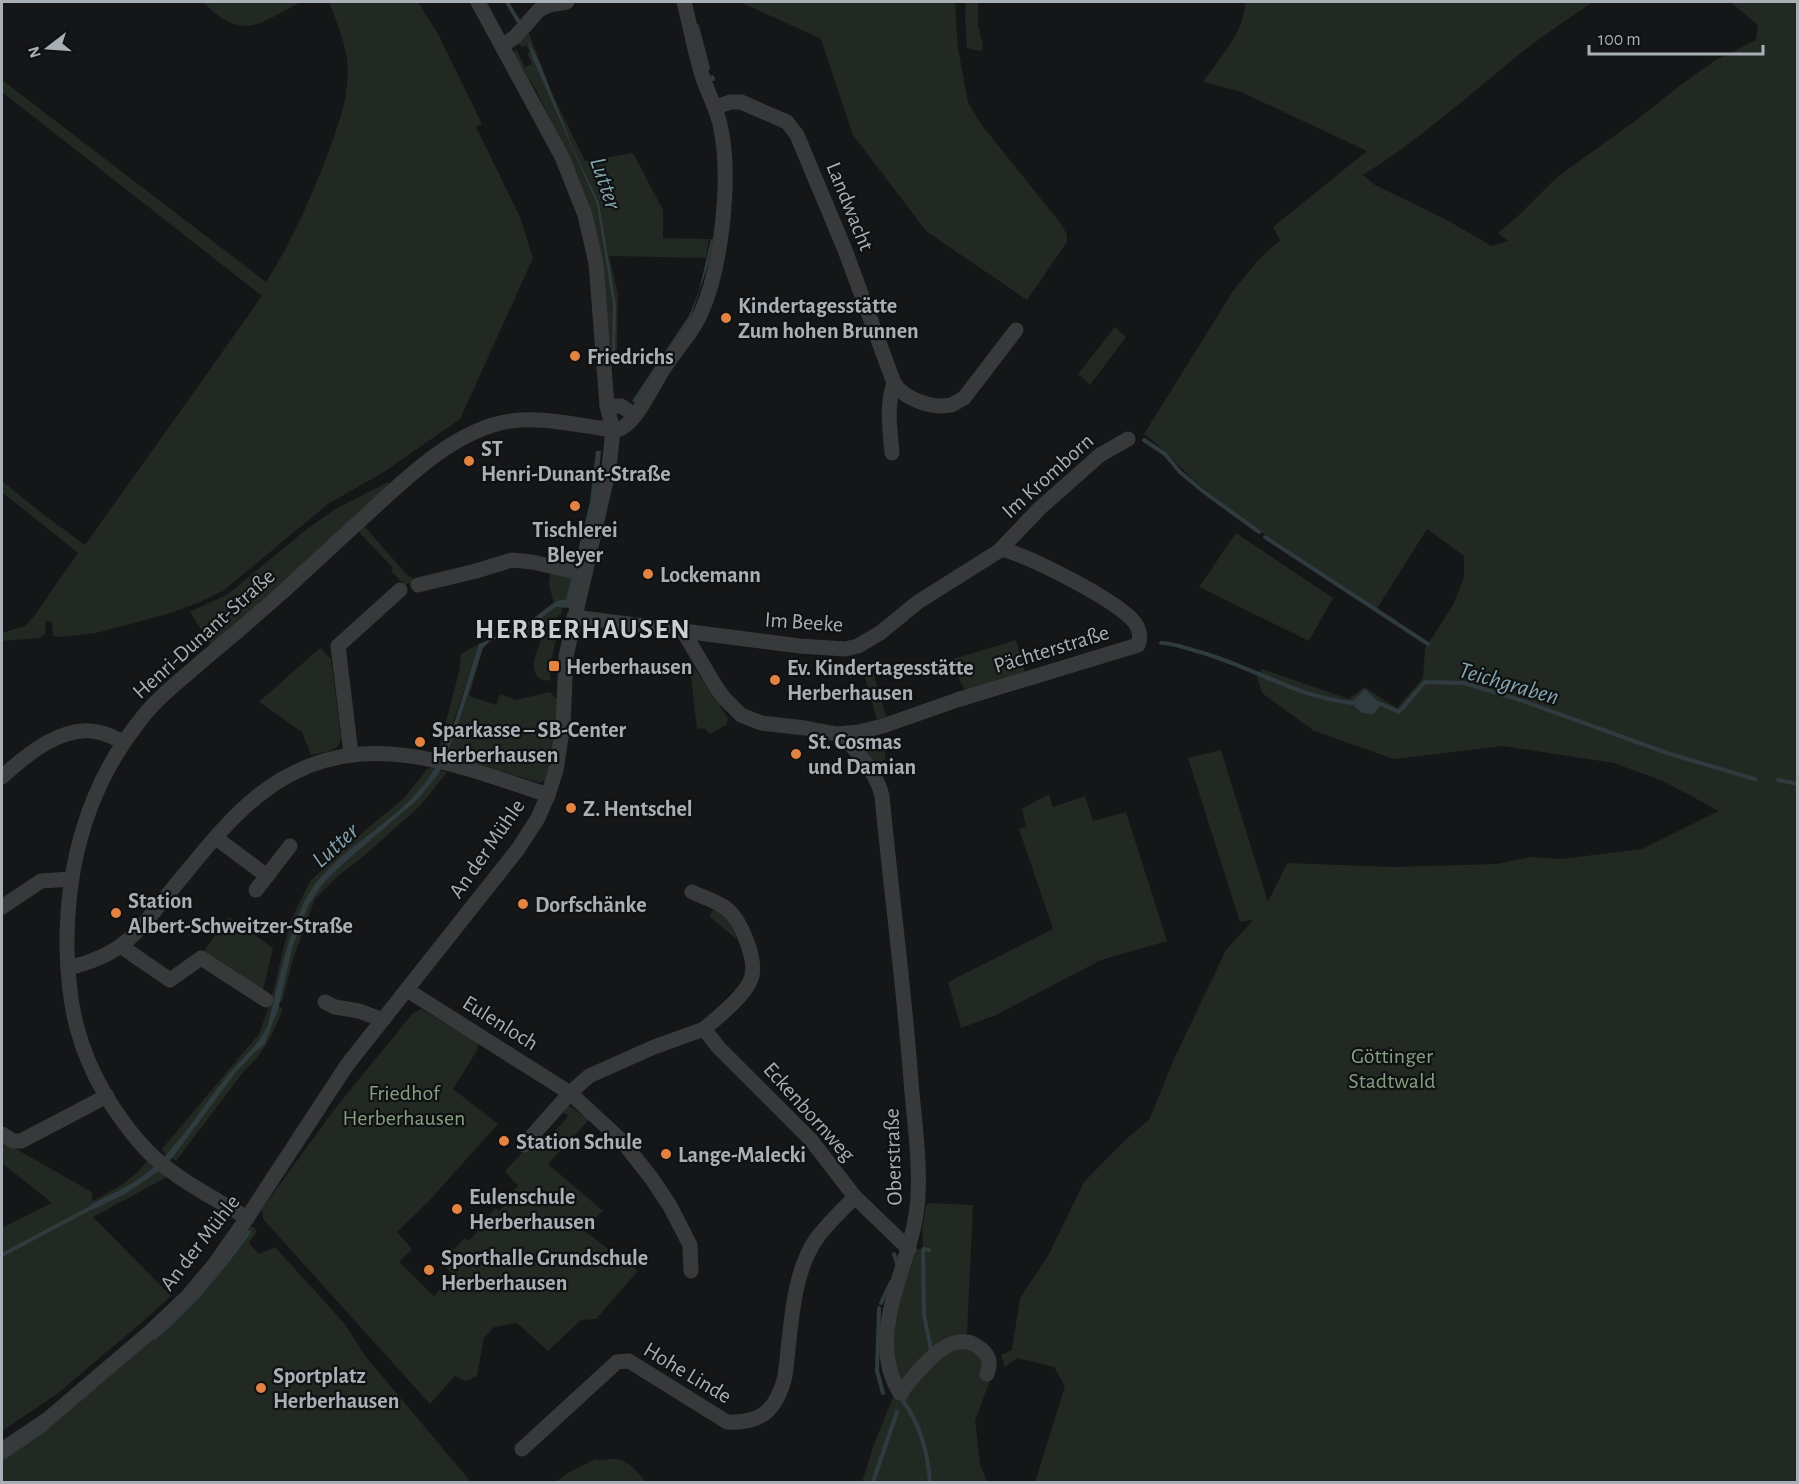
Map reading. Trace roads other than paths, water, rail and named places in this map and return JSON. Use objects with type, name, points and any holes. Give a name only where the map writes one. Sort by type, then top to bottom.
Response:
[{"type":"street","points":[[478,2],[562,157],[585,215],[597,273],[606,406],[613,430],[623,429],[635,415],[664,367],[692,330],[702,311],[722,233],[724,186],[721,129],[698,63],[684,2]]},
{"type":"street","points":[[502,46],[514,37],[539,10],[549,5],[567,2]]},
{"type":"street","name":"Landwacht","points":[[715,107],[731,102],[741,102],[787,122],[797,135],[845,250],[894,383],[890,396],[889,416],[892,453]]},
{"type":"street","points":[[894,383],[901,393],[914,399],[952,405],[964,398],[1016,330]]},
{"type":"street","points":[[606,406],[621,406],[635,415]]},
{"type":"street","name":"Henri-Dunant-Straße","points":[[247,1218],[173,1172],[153,1156],[130,1131],[106,1095],[78,1034],[72,1010],[68,969],[67,915],[71,879],[80,835],[106,773],[124,742],[147,711],[172,687],[277,597],[394,489],[462,438],[494,424],[531,419],[613,430]]},
{"type":"street","name":"An der Mühle","points":[[3,1449],[48,1419],[170,1315],[214,1265],[347,1065],[528,835],[548,795],[560,750],[566,656],[574,617],[579,572],[609,468],[613,430]]},
{"type":"street","name":"Im Kromborn","points":[[1001,549],[1040,508],[1100,455],[1128,439]]},
{"type":"street","name":"Pächterstraße","points":[[842,734],[890,723],[1134,647],[1140,641],[1137,626],[1132,619],[1106,600],[1026,556],[1001,549]]},
{"type":"street","name":"Im Beeke","points":[[574,617],[683,632],[845,649],[871,640],[918,602],[1001,549]]},
{"type":"street","points":[[418,585],[512,560],[579,572]]},
{"type":"street","points":[[351,754],[338,646],[400,590]]},
{"type":"street","points":[[683,632],[724,698],[741,715],[761,723],[842,734]]},
{"type":"street","points":[[2,777],[34,751],[66,735],[91,731],[124,742]]},
{"type":"street","name":"Oberstraße","points":[[842,734],[879,782],[898,950],[918,1167],[916,1216],[909,1249],[888,1317],[886,1356],[900,1393],[938,1352],[957,1341],[968,1342],[982,1350],[991,1365],[987,1374]]},
{"type":"street","points":[[68,969],[94,962],[122,947],[246,806],[282,778],[311,764],[351,754],[404,754],[456,765],[548,795]]},
{"type":"street","points":[[216,838],[267,876]]},
{"type":"street","points":[[256,890],[290,846]]},
{"type":"street","points":[[2,907],[41,881],[54,878],[71,879]]},
{"type":"street","points":[[524,1145],[570,1093],[589,1076],[676,1038],[704,1029],[748,985],[753,973],[753,962],[734,916],[720,904],[692,892]]},
{"type":"street","points":[[122,947],[170,980],[201,958],[266,1000]]},
{"type":"street","name":"Eulenloch","points":[[407,990],[570,1093],[623,1142],[670,1206],[690,1245],[691,1271]]},
{"type":"street","points":[[325,1002],[335,1007],[359,1011],[383,1020]]},
{"type":"street","name":"Eckenbornweg","points":[[704,1029],[719,1048],[811,1140],[855,1197],[909,1249]]},
{"type":"street","points":[[2,1134],[13,1141],[21,1141],[106,1095]]},
{"type":"street","name":"Hohe Linde","points":[[522,1449],[617,1362],[629,1361],[727,1422],[742,1423],[759,1418],[773,1405],[782,1390],[798,1285],[811,1248],[825,1228],[855,1197]]},
{"type":"waterway","name":"Lutter","points":[[507,2],[520,24]]},
{"type":"waterway","points":[[697,26],[708,68]]},
{"type":"waterway","points":[[1144,440],[1165,454],[1180,472],[1204,492],[1259,532]]},
{"type":"waterway","points":[[1265,537],[1428,644]]},
{"type":"waterway","name":"Teichgraben","points":[[1161,643],[1216,657],[1312,695],[1353,703]]},
{"type":"waterway","name":"Teichgraben","points":[[1379,703],[1399,712],[1425,682],[1464,683],[1520,700],[1670,754],[1755,779]]},
{"type":"waterway","name":"Teichgraben","points":[[1778,780],[1798,784]]},
{"type":"waterway","name":"Lutter","points":[[2,1255],[96,1205]]},
{"type":"waterway","points":[[154,1338],[205,1288],[249,1232]]},
{"type":"waterway","points":[[929,1250],[923,1249],[924,1315],[931,1350]]},
{"type":"waterway","points":[[894,1254],[897,1263]]},
{"type":"waterway","points":[[881,1303],[891,1282]]},
{"type":"waterway","points":[[879,1308],[877,1371],[883,1393]]},
{"type":"waterway","points":[[907,1395],[903,1401],[914,1419],[922,1440],[930,1482]]},
{"type":"waterway","points":[[873,1482],[897,1412]]},
{"type":"waterway","points":[[2,1459],[47,1428]]},
{"type":"place","name":"Kindertagesstätte Zum hohen Brunnen","points":[[726,318]]},
{"type":"place","name":"Friedrichs","points":[[575,356]]},
{"type":"place","name":"ST Henri-Dunant-Straße","points":[[469,461]]},
{"type":"place","name":"Tischlerei Bleyer","points":[[575,506]]},
{"type":"place","name":"Lockemann","points":[[648,574]]},
{"type":"place","name":"Herberhausen","points":[[554,666]]},
{"type":"place","name":"Ev. Kindertagesstätte Herberhausen","points":[[775,680]]},
{"type":"place","name":"Sparkasse – SB-Center Herberhausen","points":[[420,742]]},
{"type":"place","name":"St. Cosmas und Damian","points":[[796,754]]},
{"type":"place","name":"Z. Hentschel","points":[[571,808]]},
{"type":"place","name":"Dorfschänke","points":[[523,904]]},
{"type":"place","name":"Station Albert-Schweitzer-Straße","points":[[116,913]]},
{"type":"place","name":"Station Schule","points":[[504,1141]]},
{"type":"place","name":"Lange-Malecki","points":[[666,1154]]},
{"type":"place","name":"Eulenschule Herberhausen","points":[[457,1209]]},
{"type":"place","name":"Sporthalle Grundschule Herberhausen","points":[[429,1270]]},
{"type":"place","name":"Sportplatz Herberhausen","points":[[261,1388]]},
{"type":"district","name":"HERBERHAUSEN","points":[[583,628]]},
{"type":"park label","name":"Göttinger Stadtwald","points":[[1392,1068]]},
{"type":"park label","name":"Friedhof Herberhausen","points":[[404,1104]]}]
